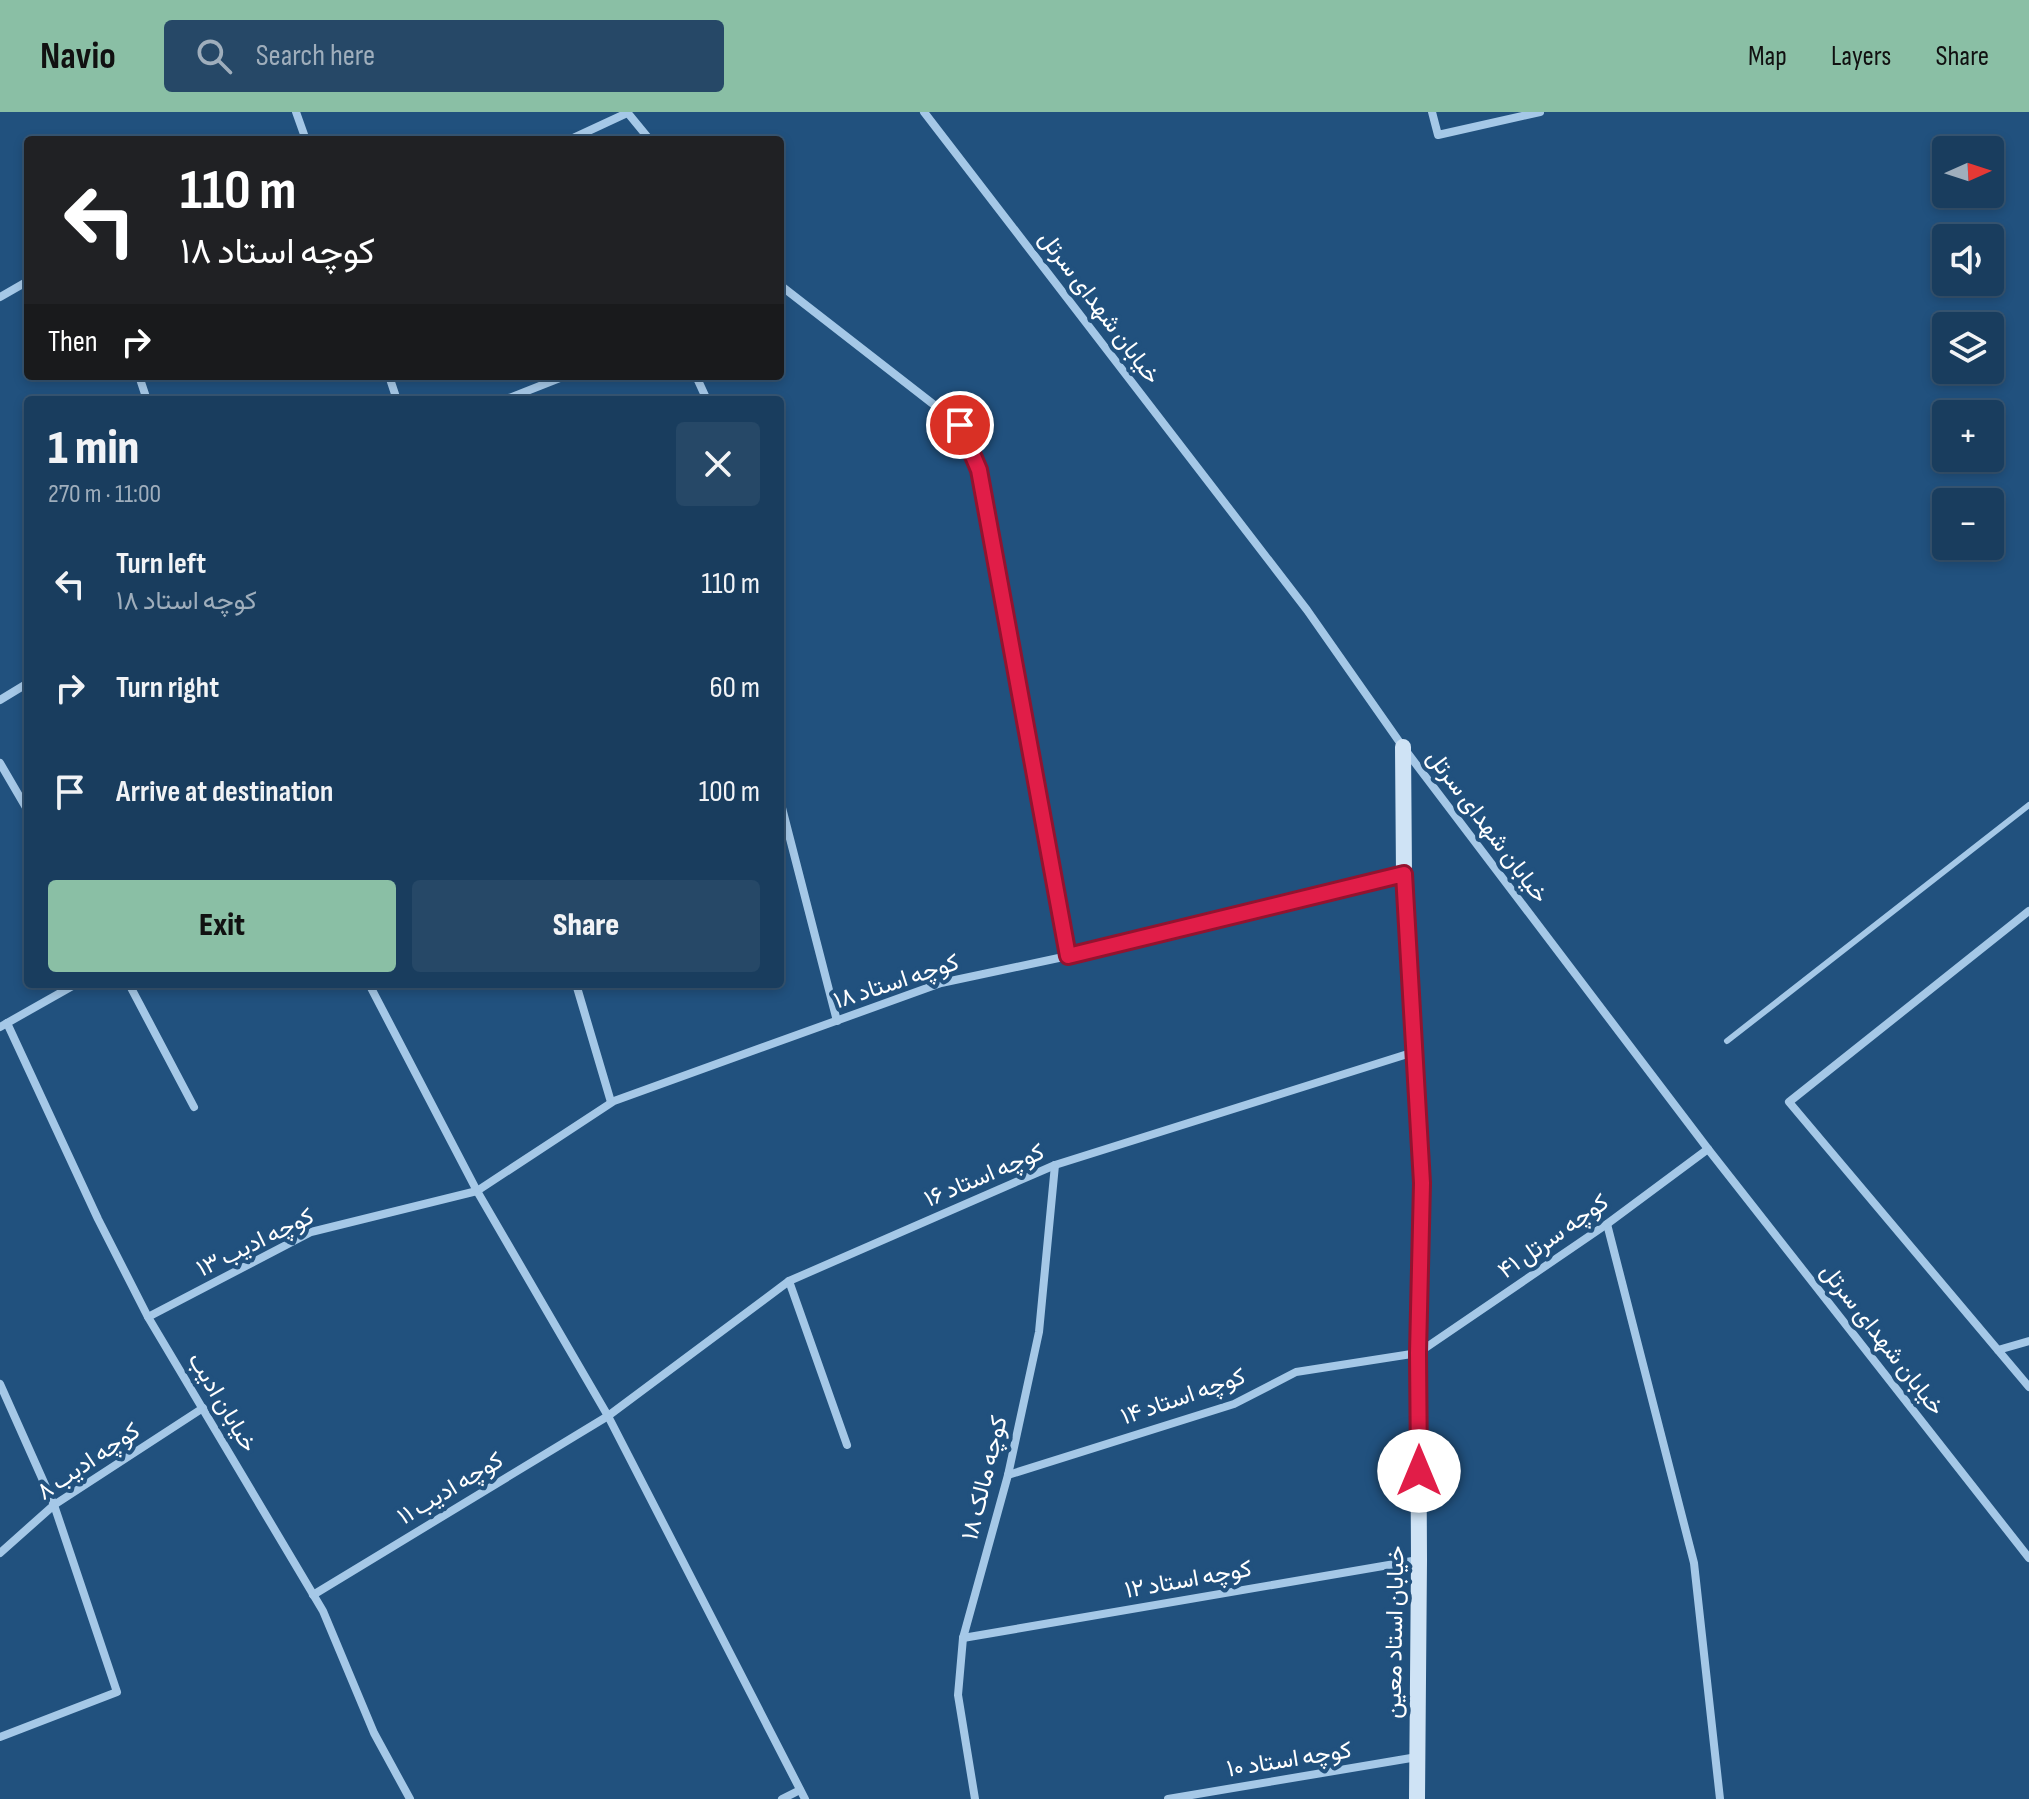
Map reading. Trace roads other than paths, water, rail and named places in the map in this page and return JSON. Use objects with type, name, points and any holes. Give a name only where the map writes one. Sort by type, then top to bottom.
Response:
[{"type":"street","points":[[296,112],[305,136]]},
{"type":"street","points":[[577,136],[627,112],[647,136]]},
{"type":"street","name":"خیابان شهدای سرتل","points":[[924,112],[1307,610],[1403,747],[1708,1149],[2029,1558]]},
{"type":"street","points":[[1432,112],[1438,135],[1540,112]]},
{"type":"street","points":[[0,297],[24,283]]},
{"type":"street","points":[[784,288],[960,425],[979,470],[1068,956]]},
{"type":"street","points":[[514,396],[555,380]]},
{"type":"street","points":[[0,700],[24,685]]},
{"type":"street","name":"خیابان استاد معین","points":[[1403,747],[1404,874],[1422,1183],[1418,1353],[1417,1799]]},
{"type":"street","points":[[0,763],[24,804]]},
{"type":"street","points":[[784,816],[837,1021]]},
{"type":"street","name":"کوچه استاد ۱۸","points":[[477,1191],[611,1102],[941,983],[1068,956],[1404,874]]},
{"type":"street","points":[[2028,914],[1789,1102],[2029,1387]]},
{"type":"street","points":[[4,1025],[69,988]]},
{"type":"street","points":[[131,988],[194,1107]]},
{"type":"street","points":[[371,988],[477,1191],[608,1416],[802,1794],[782,1799]]},
{"type":"street","points":[[577,988],[611,1102]]},
{"type":"street","name":"خیابان ادیب","points":[[4,1025],[148,1317],[323,1611],[374,1733],[410,1799]]},
{"type":"street","name":"کوچه استاد ۱۶","points":[[608,1416],[789,1281],[1055,1165],[1415,1052]]},
{"type":"street","name":"کوچه سرتل ۴۱","points":[[1418,1353],[1607,1224],[1708,1149]]},
{"type":"street","name":"کوچه مالک ۱۸","points":[[975,1799],[958,1695],[963,1638],[1008,1475],[1039,1332],[1055,1165]]},
{"type":"street","name":"کوچه ادیب ۱۳","points":[[148,1317],[311,1232],[477,1191]]},
{"type":"street","points":[[1607,1224],[1694,1563],[1720,1799]]},
{"type":"street","points":[[789,1281],[847,1445]]},
{"type":"street","points":[[1998,1350],[2029,1341]]},
{"type":"street","name":"کوچه استاد ۱۴","points":[[1008,1475],[1234,1404],[1296,1372],[1418,1353]]},
{"type":"street","points":[[0,1384],[54,1505],[117,1692],[0,1737]]},
{"type":"street","name":"کوچه ادیب ۸","points":[[0,1553],[54,1505],[203,1408]]},
{"type":"street","name":"کوچه ادیب ۱۱","points":[[313,1595],[608,1416]]},
{"type":"street","name":"کوچه استاد ۱۲","points":[[963,1638],[1419,1560]]},
{"type":"street","name":"کوچه استاد ۱۰","points":[[1168,1799],[1417,1757]]},
{"type":"lane","points":[[1727,1041],[2029,805]]}]
